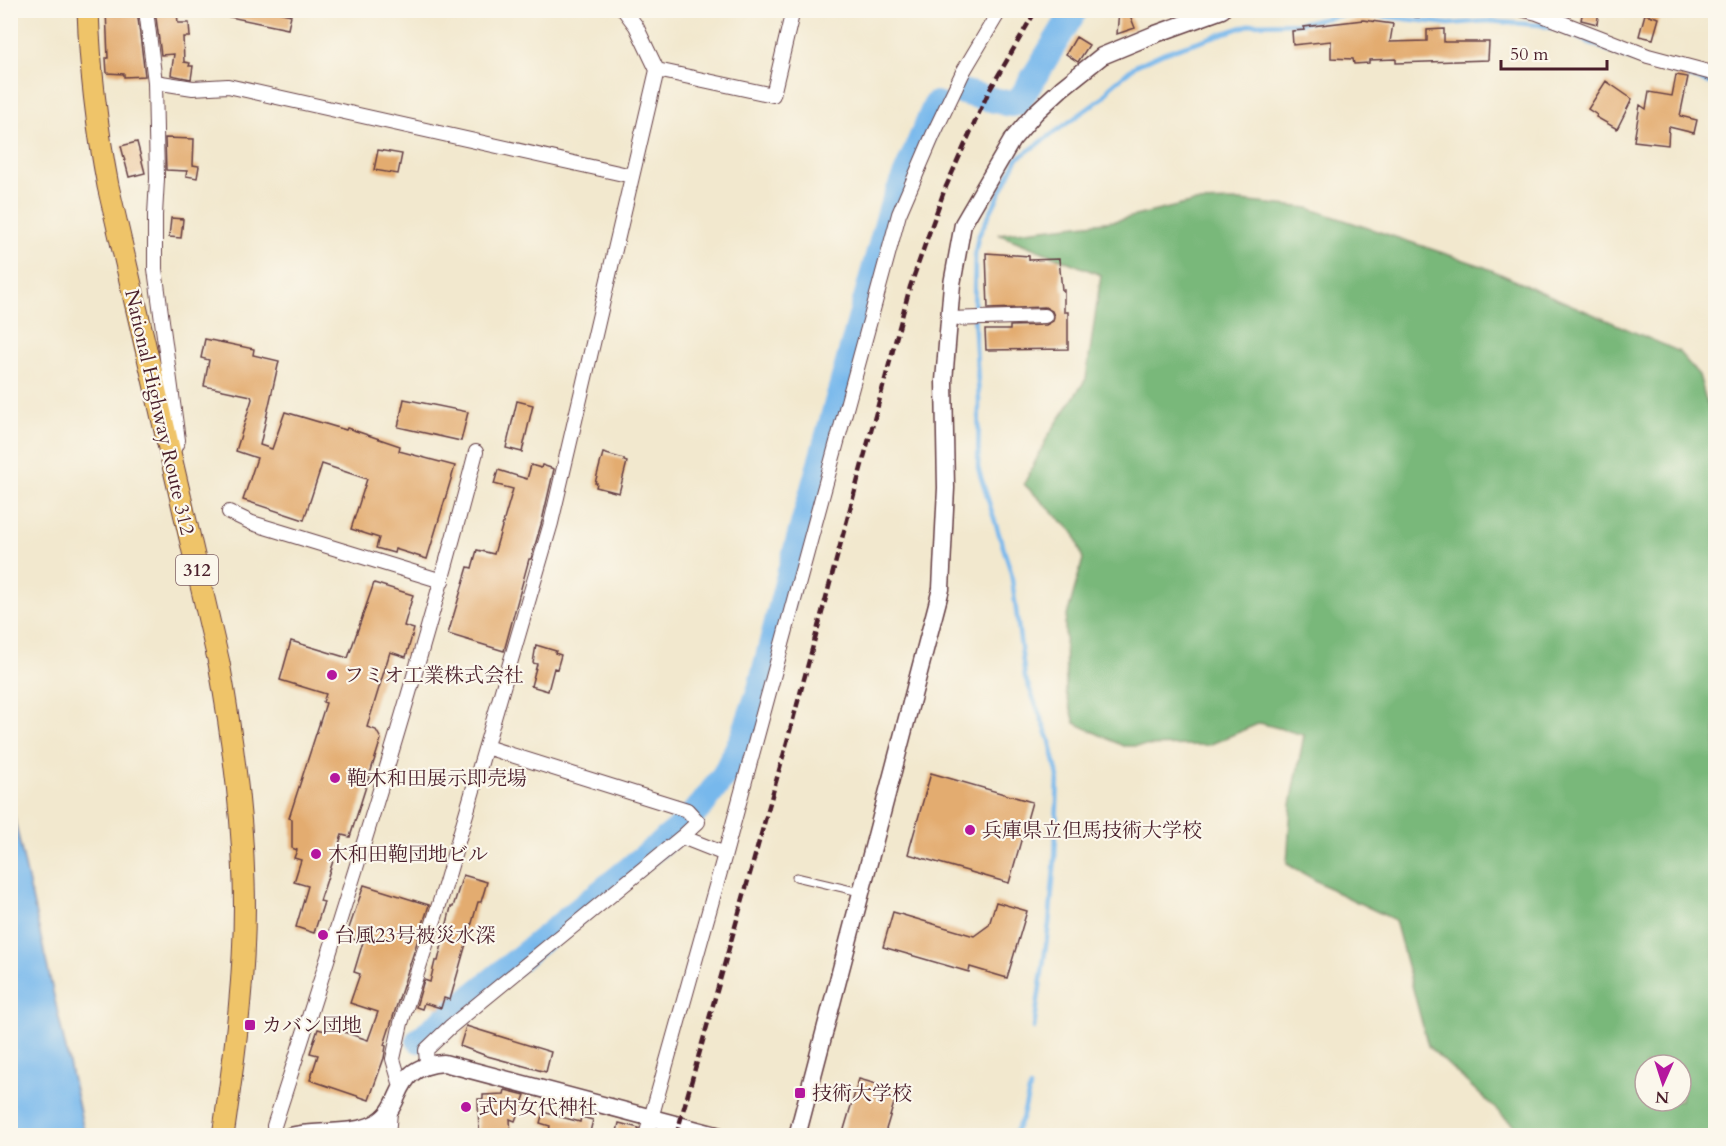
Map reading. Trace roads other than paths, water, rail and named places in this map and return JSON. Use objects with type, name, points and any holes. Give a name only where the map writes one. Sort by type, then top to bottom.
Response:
[{"type":"highway","name":"National Highway Route 312","points":[[88,10],[94,95],[108,186],[219,663],[230,723],[241,826],[244,882],[235,1047],[223,1136]]},
{"type":"street","points":[[146,10],[155,82],[157,179],[155,269],[178,440],[171,456]]},
{"type":"street","points":[[401,1086],[393,1059],[401,1023],[445,886],[551,523],[657,70],[636,26],[624,10]]},
{"type":"street","points":[[657,70],[773,95],[793,10]]},
{"type":"street","points":[[646,1136],[900,214],[933,135],[963,72],[1000,10]]},
{"type":"street","points":[[797,1136],[941,589],[946,488],[944,381],[952,284],[963,224],[1012,140],[1035,113],[1102,56],[1222,10]]},
{"type":"street","points":[[1524,10],[1556,16],[1648,56],[1716,74]]},
{"type":"street","points":[[155,82],[193,88],[228,86],[632,176]]},
{"type":"street","points":[[949,319],[1045,316]]},
{"type":"street","points":[[275,1136],[274,1126],[339,925],[442,581],[476,452]]},
{"type":"street","points":[[229,512],[252,523],[442,581]]},
{"type":"street","points":[[427,1064],[426,1050],[450,1027],[698,822],[691,815],[486,747]]},
{"type":"street","points":[[682,837],[725,854]]},
{"type":"street","points":[[388,1136],[390,1112],[401,1086],[412,1073],[427,1064],[444,1063],[720,1136]]},
{"type":"street","points":[[290,1136],[374,1124],[390,1112]]},
{"type":"lane","points":[[796,877],[862,893]]},
{"type":"water","points":[[10,799],[85,1135],[11,1135]]},
{"type":"waterway","points":[[962,92],[1010,104],[1018,103],[1075,10]]},
{"type":"waterway","points":[[1034,1028],[1049,924],[1055,858],[1058,776],[1050,741],[1025,677],[1011,572],[978,468],[979,400],[974,314],[975,253],[978,237],[1017,159],[1104,97],[1110,87],[1135,66],[1163,53],[1252,24],[1299,23],[1362,14],[1449,24],[1486,21],[1540,25],[1542,22]]},
{"type":"waterway","points":[[1540,25],[1559,30],[1622,56],[1716,85]]},
{"type":"waterway","points":[[419,1040],[681,827],[702,805],[725,774],[743,737],[760,689],[789,575],[891,209],[936,104]]},
{"type":"waterway","points":[[1013,1136],[1022,1119],[1030,1088]]},
{"type":"railway","points":[[676,1136],[784,753],[910,287],[944,191],[988,93],[1036,10]]},
{"type":"place","name":"フミオ工業株式会社","points":[[332,675]]},
{"type":"place","name":"鞄木和田展示即売場","points":[[335,778]]},
{"type":"place","name":"兵庫県立但馬技術大学校","points":[[970,830]]},
{"type":"place","name":"木和田鞄団地ビル","points":[[316,854]]},
{"type":"place","name":"台風23号被災水深","points":[[323,935]]},
{"type":"place","name":"カバン団地","points":[[250,1025]]},
{"type":"place","name":"技術大学校","points":[[800,1093]]},
{"type":"place","name":"式内女代神社","points":[[466,1107]]}]
